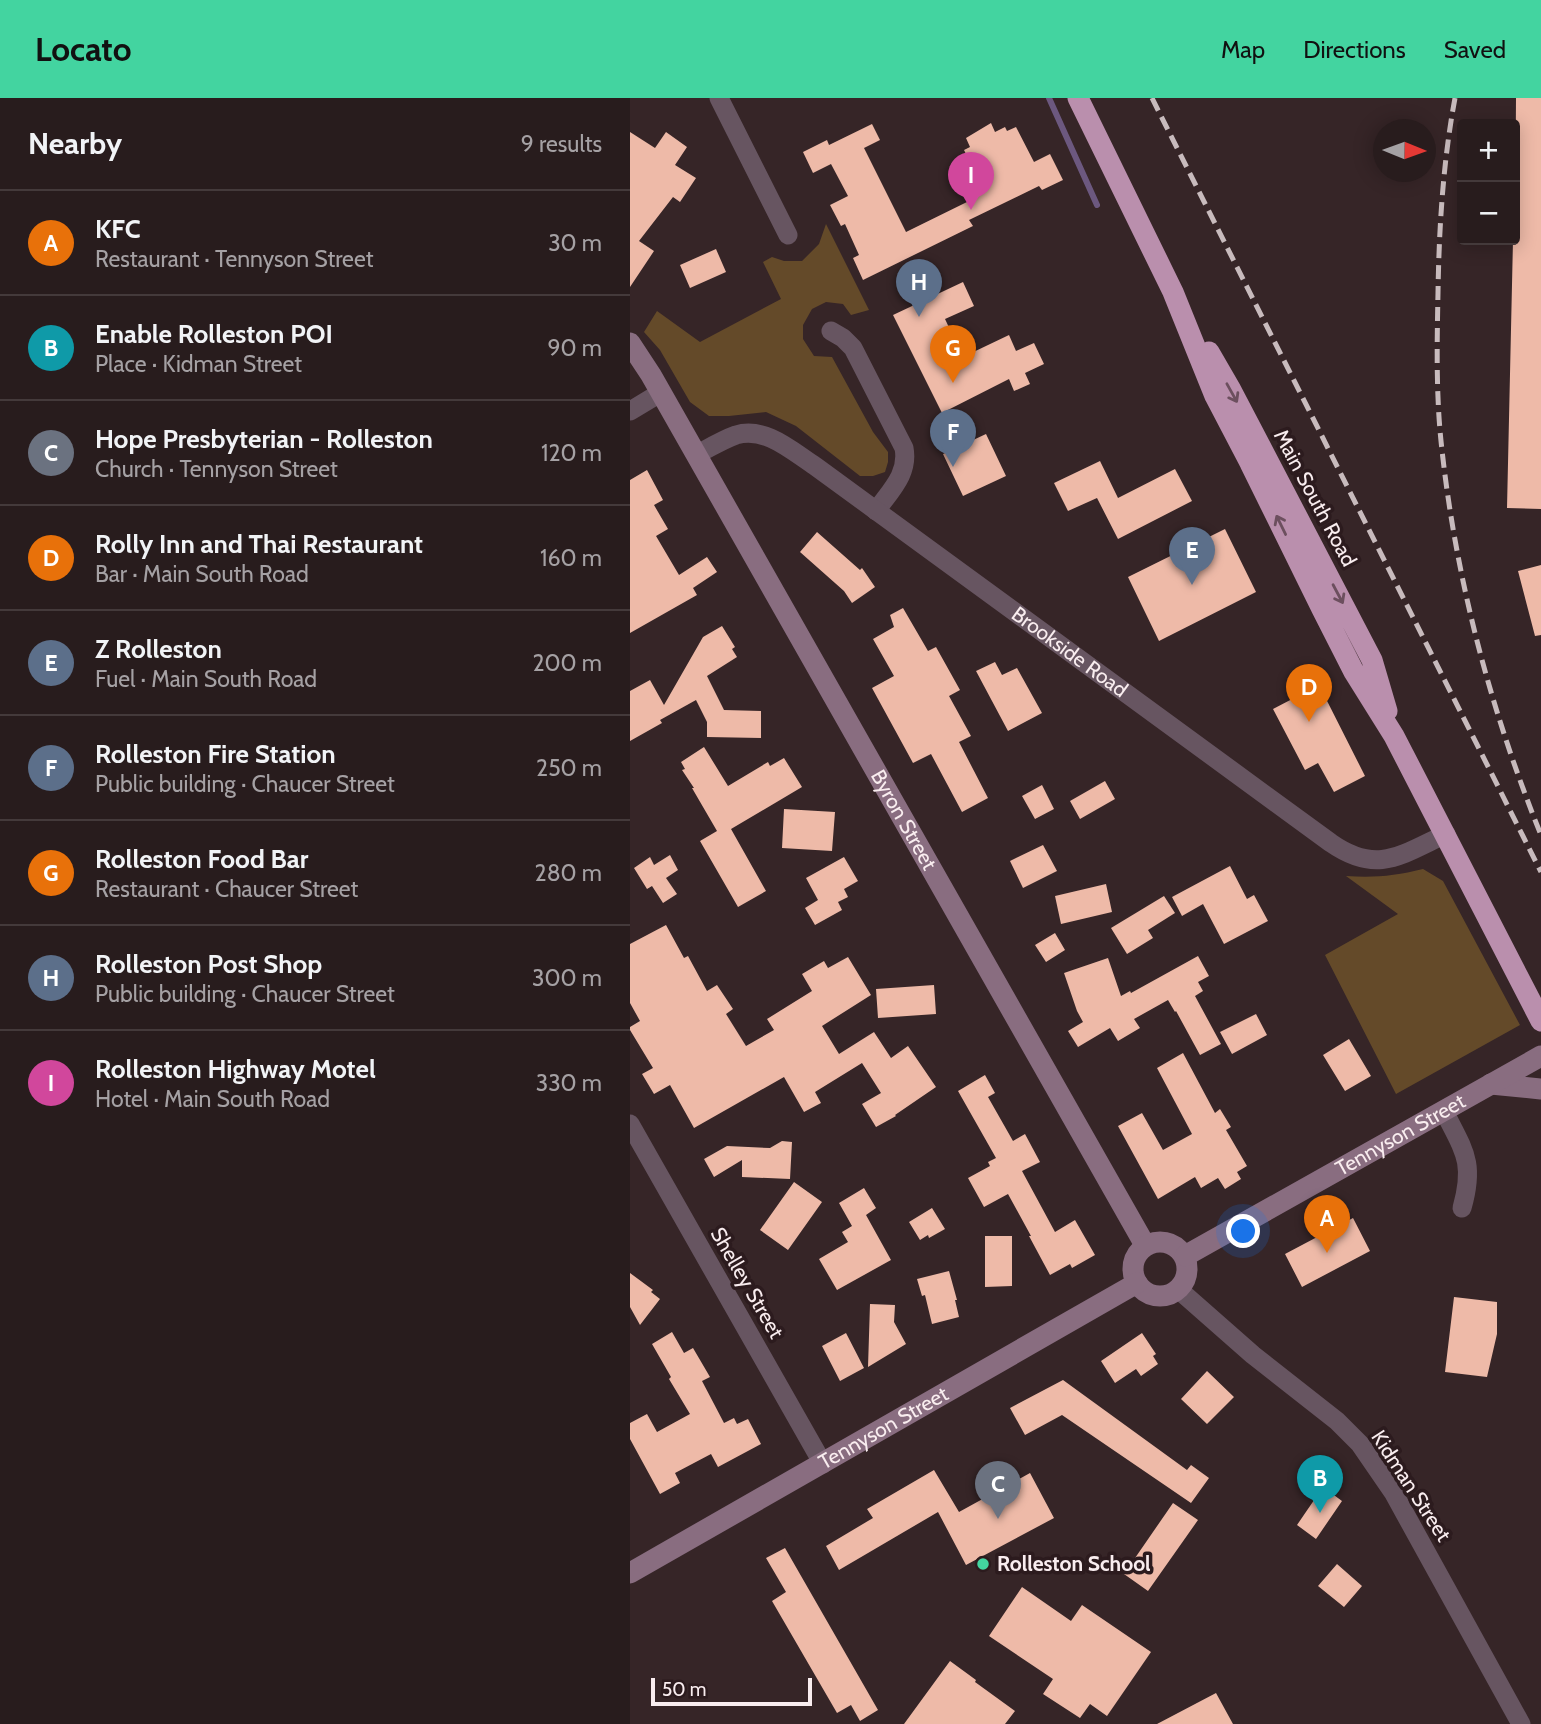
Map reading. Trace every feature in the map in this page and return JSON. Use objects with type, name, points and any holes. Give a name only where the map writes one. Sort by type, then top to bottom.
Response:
[{"type":"highway","name":"Main South Road","points":[[1078,98],[1173,292],[1215,396],[1354,672],[1394,736],[1541,1021]]},
{"type":"street","points":[[719,98],[788,235]]},
{"type":"street","points":[[831,331],[853,348],[904,448],[906,462],[903,472],[876,511]]},
{"type":"street","points":[[630,343],[660,393],[630,411]]},
{"type":"street","name":"Byron Street","points":[[660,393],[1145,1245]]},
{"type":"street","name":"Brookside Road","points":[[696,455],[737,435],[752,433],[768,437],[814,466],[1352,856],[1369,860],[1389,859],[1446,834]]},
{"type":"street","name":"Tennyson Street","points":[[1185,1256],[1541,1056]]},
{"type":"street","points":[[1491,1084],[1541,1089]]},
{"type":"street","points":[[1444,1111],[1467,1160],[1467,1191],[1462,1208]]},
{"type":"street","name":"Shelley Street","points":[[630,1124],[823,1464]]},
{"type":"street","points":[[1163,1241],[1180,1249],[1185,1256],[1187,1274],[1178,1289],[1170,1294],[1152,1295],[1137,1283],[1133,1267],[1145,1245],[1163,1241]]},
{"type":"street","name":"Tennyson Street","points":[[630,1573],[1137,1283]]},
{"type":"street","name":"Kidman Street","points":[[1178,1289],[1254,1355],[1337,1420],[1360,1444],[1394,1492],[1521,1724]]},
{"type":"shaded area","points":[[826,224],[869,310],[851,315],[843,304],[826,302],[812,309],[803,325],[803,339],[814,356],[832,357],[873,432],[888,452],[885,472],[873,476],[860,476],[796,426],[766,412],[709,416],[690,402],[660,350],[644,332],[657,311],[700,342],[781,299],[763,262],[772,257],[784,261],[802,261],[819,244]]},
{"type":"shaded area","points":[[1423,869],[1443,881],[1520,1025],[1396,1094],[1325,955],[1398,914],[1346,876],[1384,876]]},
{"type":"building","points":[[1516,98],[1541,98],[1541,509],[1507,508],[1513,245],[1520,245],[1520,119],[1516,119]]},
{"type":"building","points":[[991,123],[995,132],[1005,127],[1007,131],[1016,127],[1034,162],[1050,154],[1063,180],[1042,190],[1039,186],[969,220],[973,226],[863,280],[853,258],[859,255],[845,224],[841,226],[830,205],[848,196],[831,164],[813,173],[803,152],[827,140],[829,145],[872,124],[880,140],[864,148],[906,232],[969,201],[951,164],[967,156],[964,150],[970,147],[966,138]]},
{"type":"building","points":[[630,132],[655,148],[666,132],[687,147],[675,165],[696,178],[680,202],[673,197],[639,241],[654,251],[630,287]]},
{"type":"building","points":[[716,249],[726,272],[690,288],[680,265]]},
{"type":"building","points":[[963,282],[974,306],[945,319],[962,355],[1009,335],[1016,351],[1034,343],[1044,364],[1025,373],[1030,384],[1014,391],[1009,379],[942,413],[893,315]]},
{"type":"building","points":[[986,434],[1006,476],[963,496],[943,454]]},
{"type":"building","points":[[1100,461],[1118,498],[1175,469],[1192,501],[1118,539],[1097,498],[1068,511],[1054,483]]},
{"type":"building","points":[[647,470],[663,500],[654,505],[668,529],[656,536],[679,575],[707,557],[717,572],[693,588],[697,595],[630,633],[630,480]]},
{"type":"building","points":[[1225,529],[1256,592],[1159,641],[1128,577]]},
{"type":"building","points":[[817,532],[860,570],[862,568],[875,587],[852,603],[844,591],[800,552]]},
{"type":"building","points":[[1541,565],[1541,635],[1535,636],[1518,571]]},
{"type":"building","points":[[903,608],[928,651],[936,647],[960,690],[949,696],[971,736],[959,742],[988,798],[962,812],[931,754],[913,763],[872,688],[894,676],[873,639],[894,627],[890,615]]},
{"type":"building","points":[[722,626],[735,647],[732,649],[737,657],[707,676],[724,710],[761,711],[761,738],[707,737],[707,722],[696,700],[630,741],[630,691],[650,680],[664,705],[703,637]]},
{"type":"building","points":[[995,662],[1002,675],[1017,668],[1042,713],[1008,731],[976,671]]},
{"type":"building","points":[[1319,685],[1365,776],[1334,792],[1318,763],[1305,770],[1273,709]]},
{"type":"building","points":[[704,747],[728,786],[768,762],[770,766],[784,758],[802,787],[731,829],[766,891],[738,907],[700,841],[717,831],[682,770],[685,769],[681,762]]},
{"type":"building","points":[[1105,781],[1115,799],[1080,819],[1070,801]]},
{"type":"building","points":[[1042,785],[1054,809],[1035,819],[1022,796]]},
{"type":"building","points":[[784,809],[835,812],[832,851],[782,848]]},
{"type":"building","points":[[1043,845],[1057,871],[1023,888],[1010,861]]},
{"type":"building","points":[[670,855],[678,870],[666,878],[677,894],[663,903],[652,886],[647,889],[634,868],[650,857],[654,865]]},
{"type":"building","points":[[844,857],[858,881],[844,889],[848,897],[838,902],[842,910],[815,925],[805,908],[818,900],[806,878]]},
{"type":"building","points":[[1230,866],[1247,899],[1254,895],[1268,921],[1224,944],[1203,904],[1182,916],[1172,897]]},
{"type":"building","points":[[1106,884],[1112,912],[1061,924],[1055,896]]},
{"type":"building","points":[[1164,896],[1175,913],[1148,930],[1153,938],[1127,954],[1111,928]]},
{"type":"building","points":[[666,925],[684,958],[688,956],[707,991],[717,985],[733,1009],[726,1014],[746,1046],[774,1030],[767,1019],[812,991],[802,974],[824,961],[828,968],[848,957],[871,995],[822,1026],[839,1054],[874,1032],[891,1058],[908,1046],[936,1087],[876,1127],[862,1104],[881,1093],[862,1063],[815,1092],[821,1103],[804,1112],[784,1077],[694,1128],[670,1085],[654,1094],[642,1074],[653,1068],[630,1030],[630,1027],[640,1021],[630,1003],[630,944]]},
{"type":"building","points":[[1055,933],[1065,950],[1046,962],[1035,945]]},
{"type":"building","points":[[1198,956],[1209,976],[1198,982],[1203,991],[1195,996],[1221,1044],[1200,1055],[1168,1000],[1134,1019],[1140,1028],[1118,1041],[1110,1028],[1078,1047],[1068,1031],[1083,1022],[1064,973],[1108,958],[1121,996]]},
{"type":"building","points":[[934,985],[936,1014],[878,1018],[876,989]]},
{"type":"building","points":[[1256,1014],[1267,1035],[1232,1054],[1220,1032]]},
{"type":"building","points":[[1349,1039],[1371,1076],[1345,1091],[1323,1055]]},
{"type":"building","points":[[1183,1053],[1215,1113],[1220,1109],[1231,1127],[1226,1130],[1247,1166],[1237,1172],[1241,1179],[1225,1189],[1218,1178],[1201,1188],[1195,1177],[1158,1199],[1118,1126],[1142,1113],[1163,1150],[1192,1134],[1157,1068]]},
{"type":"building","points":[[985,1075],[995,1093],[988,1097],[1013,1141],[1025,1134],[1040,1162],[1022,1171],[1055,1232],[1075,1220],[1095,1255],[1072,1268],[1070,1264],[1050,1275],[1008,1194],[984,1207],[968,1178],[990,1166],[988,1162],[996,1158],[958,1091]]},
{"type":"building","points":[[782,1141],[792,1142],[790,1179],[742,1177],[742,1160],[714,1177],[704,1159],[727,1146],[770,1148]]},
{"type":"building","points":[[794,1182],[822,1202],[788,1250],[760,1230]]},
{"type":"building","points":[[864,1188],[876,1208],[866,1215],[891,1260],[837,1290],[819,1259],[848,1242],[842,1232],[852,1226],[839,1203]]},
{"type":"building","points":[[932,1208],[945,1229],[920,1240],[909,1222]]},
{"type":"building","points":[[1353,1218],[1370,1251],[1302,1287],[1285,1254]]},
{"type":"building","points":[[985,1236],[1012,1236],[1012,1286],[985,1287]]},
{"type":"building","points":[[949,1271],[959,1317],[932,1324],[925,1295],[922,1296],[917,1279]]},
{"type":"building","points":[[630,1273],[653,1290],[651,1292],[660,1299],[640,1325],[630,1307]]},
{"type":"building","points":[[1454,1297],[1497,1302],[1497,1334],[1487,1377],[1445,1372]]},
{"type":"building","points":[[870,1304],[895,1305],[894,1322],[906,1344],[868,1367]]},
{"type":"building","points":[[672,1332],[684,1353],[693,1348],[710,1377],[702,1381],[724,1423],[734,1418],[737,1424],[748,1419],[761,1444],[718,1467],[711,1454],[675,1473],[680,1483],[660,1494],[630,1439],[630,1423],[647,1414],[657,1432],[690,1414],[652,1344]]},
{"type":"building","points":[[846,1333],[864,1368],[840,1381],[822,1346]]},
{"type":"building","points":[[1142,1333],[1156,1354],[1153,1356],[1158,1364],[1141,1376],[1136,1369],[1115,1383],[1101,1361]]},
{"type":"building","points":[[1207,1371],[1234,1397],[1207,1424],[1181,1399]]},
{"type":"building","points":[[1063,1380],[1187,1470],[1191,1465],[1209,1478],[1191,1503],[1062,1415],[1025,1435],[1010,1408]]},
{"type":"building","points":[[934,1470],[959,1512],[1030,1473],[1054,1518],[966,1565],[938,1512],[839,1570],[826,1546],[873,1518],[867,1509]]},
{"type":"building","points":[[1323,1487],[1342,1501],[1316,1539],[1297,1525]]},
{"type":"building","points":[[1173,1503],[1198,1520],[1148,1591],[1124,1574]]},
{"type":"building","points":[[785,1548],[878,1710],[860,1721],[851,1705],[837,1713],[772,1601],[786,1592],[766,1558]]},
{"type":"building","points":[[1337,1564],[1362,1586],[1344,1607],[1318,1586]]},
{"type":"building","points":[[1022,1587],[1071,1621],[1082,1605],[1151,1652],[1107,1716],[1090,1704],[1080,1718],[1043,1694],[1053,1679],[989,1636]]},
{"type":"building","points":[[950,1661],[1015,1711],[1005,1724],[904,1724]]},
{"type":"building","points":[[1216,1693],[1233,1724],[1157,1724]]},
{"type":"waterway","points":[[1049,98],[1097,205]]},
{"type":"railway","points":[[1152,98],[1541,872]]},
{"type":"railway","points":[[1455,98],[1439,244],[1437,367],[1441,441],[1455,542],[1477,641],[1506,739],[1541,835]]},
{"type":"place","name":"Rolleston Highway Motel","points":[[971,210]]},
{"type":"place","name":"Rolleston Post Shop","points":[[919,317]]},
{"type":"place","name":"Rolleston Food Bar","points":[[953,383]]},
{"type":"place","name":"Rolleston Fire Station","points":[[953,467]]},
{"type":"place","name":"Z Rolleston","points":[[1192,585]]},
{"type":"place","name":"Rolly Inn and Thai Restaurant","points":[[1309,722]]},
{"type":"place","name":"KFC","points":[[1327,1253]]},
{"type":"place","name":"Enable Rolleston POI","points":[[1320,1513]]},
{"type":"place","name":"Hope Presbyterian - Rolleston","points":[[998,1519]]},
{"type":"place","name":"Rolleston School","points":[[983,1564]]}]
